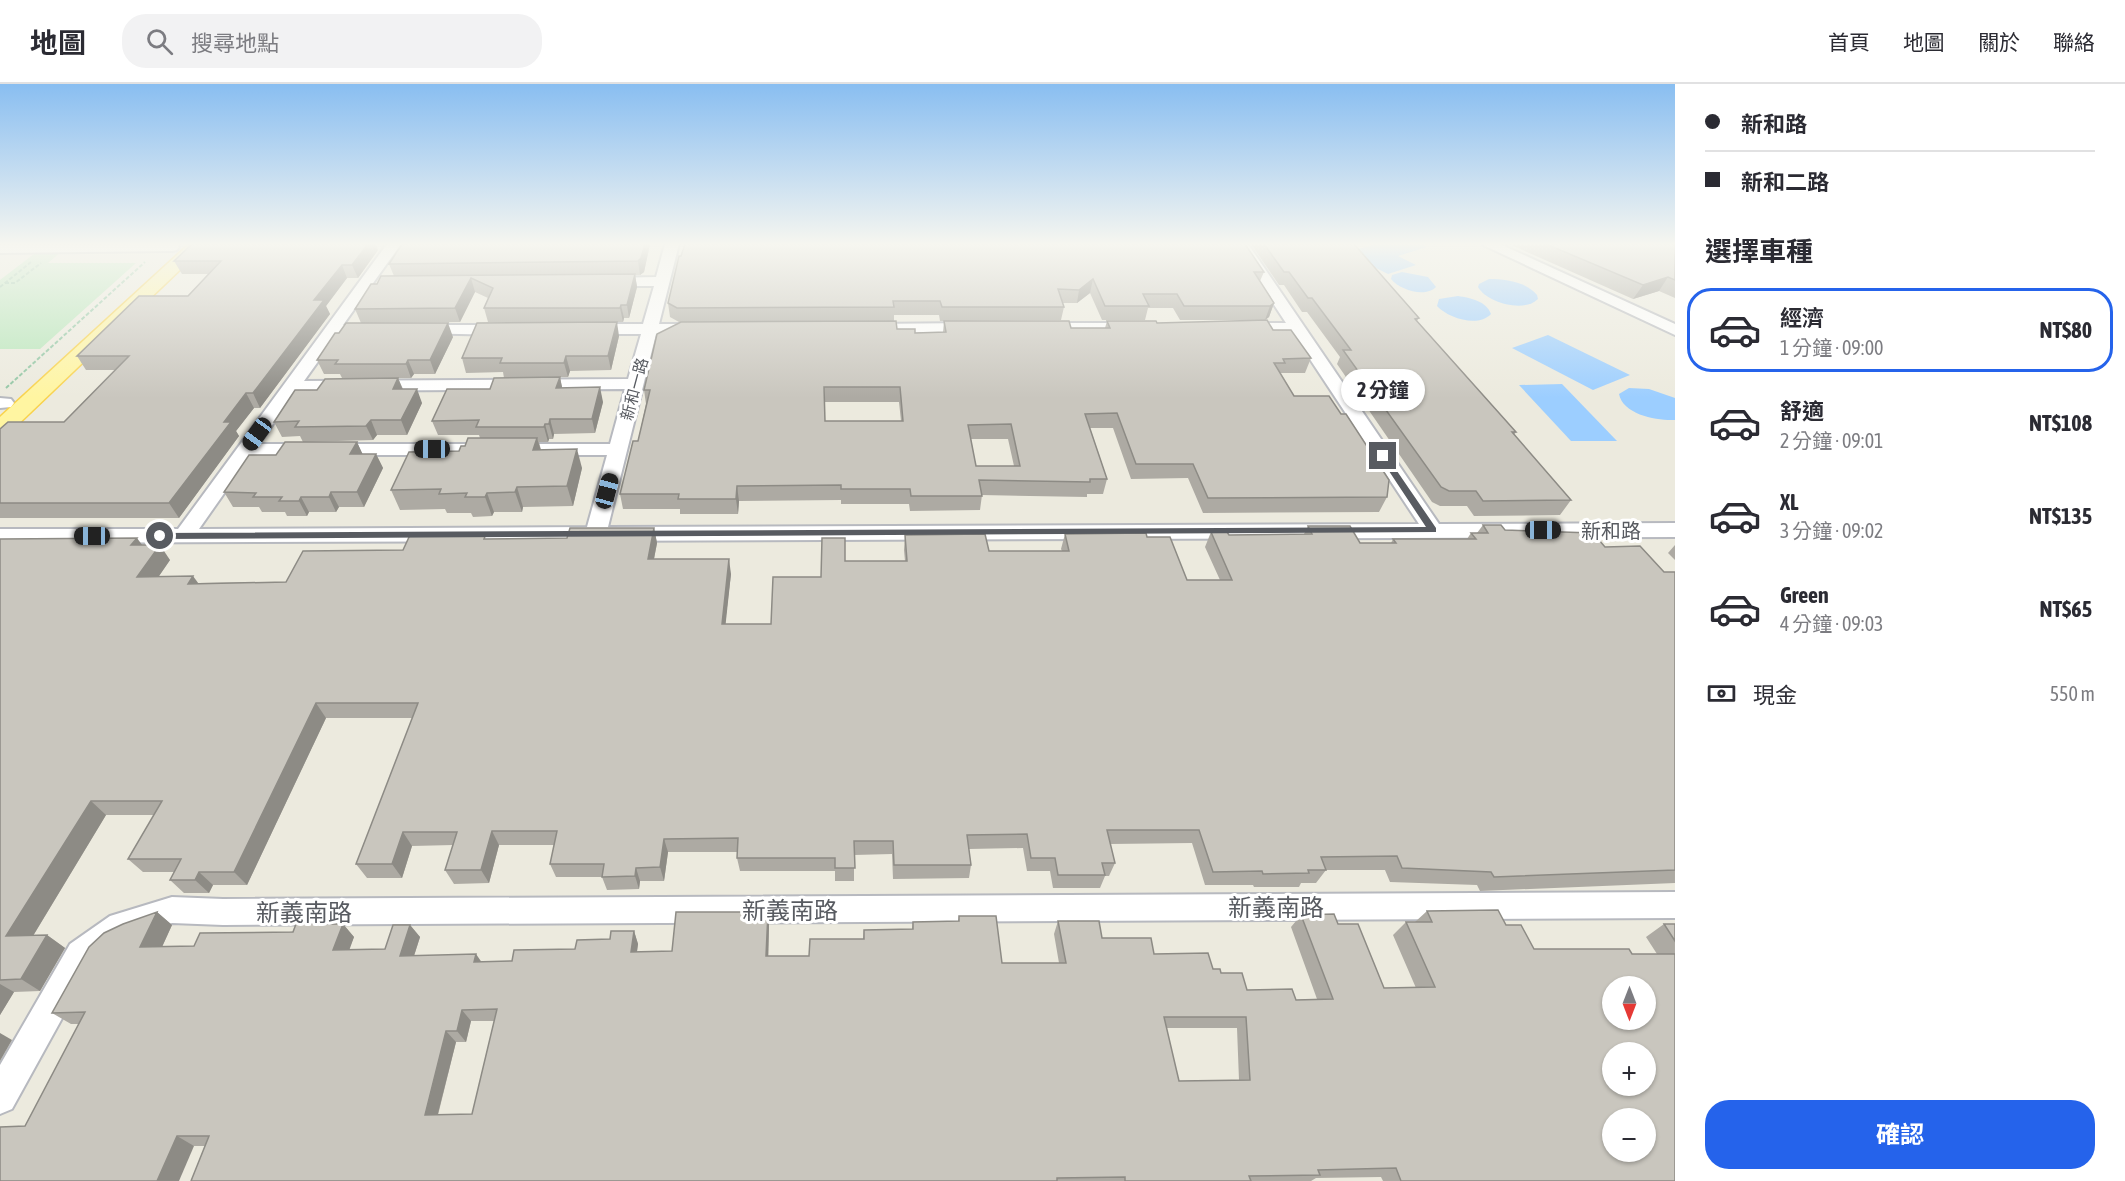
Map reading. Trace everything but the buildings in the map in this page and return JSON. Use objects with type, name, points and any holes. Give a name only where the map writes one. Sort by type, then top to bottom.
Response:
[{"type":"main road","points":[[1,401],[116,295]]},
{"type":"main road","points":[[0,429],[144,295]]},
{"type":"street","points":[[183,536],[357,295]]},
{"type":"street","name":"新和一路","points":[[596,533],[658,295]]},
{"type":"street","points":[[1276,295],[1433,530]]},
{"type":"street","points":[[1599,295],[1675,330]]},
{"type":"street","points":[[1225,328],[1297,327]]},
{"type":"street","points":[[854,328],[985,328]]},
{"type":"street","points":[[1021,328],[1153,328]]},
{"type":"street","points":[[567,329],[710,329]]},
{"type":"street","points":[[332,330],[520,330]]},
{"type":"street","points":[[292,386],[635,384]]},
{"type":"street","points":[[245,450],[618,448]]},
{"type":"street","name":"新和路","points":[[0,536],[1675,530]]},
{"type":"street","name":"新義南路","points":[[0,1097],[81,954],[120,926],[172,910],[235,912],[1675,905]]},
{"type":"path","points":[[1,401],[116,295]]},
{"type":"green space","points":[[0,295],[100,295],[40,349],[0,349]]},
{"type":"water","points":[[1486,295],[1537,295],[1538,299],[1532,303],[1515,306]]},
{"type":"water","points":[[1458,296],[1482,303],[1491,314],[1479,320],[1463,320],[1448,314],[1437,306],[1439,299]]},
{"type":"water","points":[[1548,335],[1630,375],[1593,390],[1512,348]]},
{"type":"water","points":[[1562,384],[1617,441],[1571,441],[1519,385]]},
{"type":"water","points":[[1629,388],[1649,389],[1675,398],[1675,420],[1651,418],[1634,412],[1622,401],[1619,394]]},
{"type":"route","points":[[160,536],[1433,530],[1383,456]]}]
